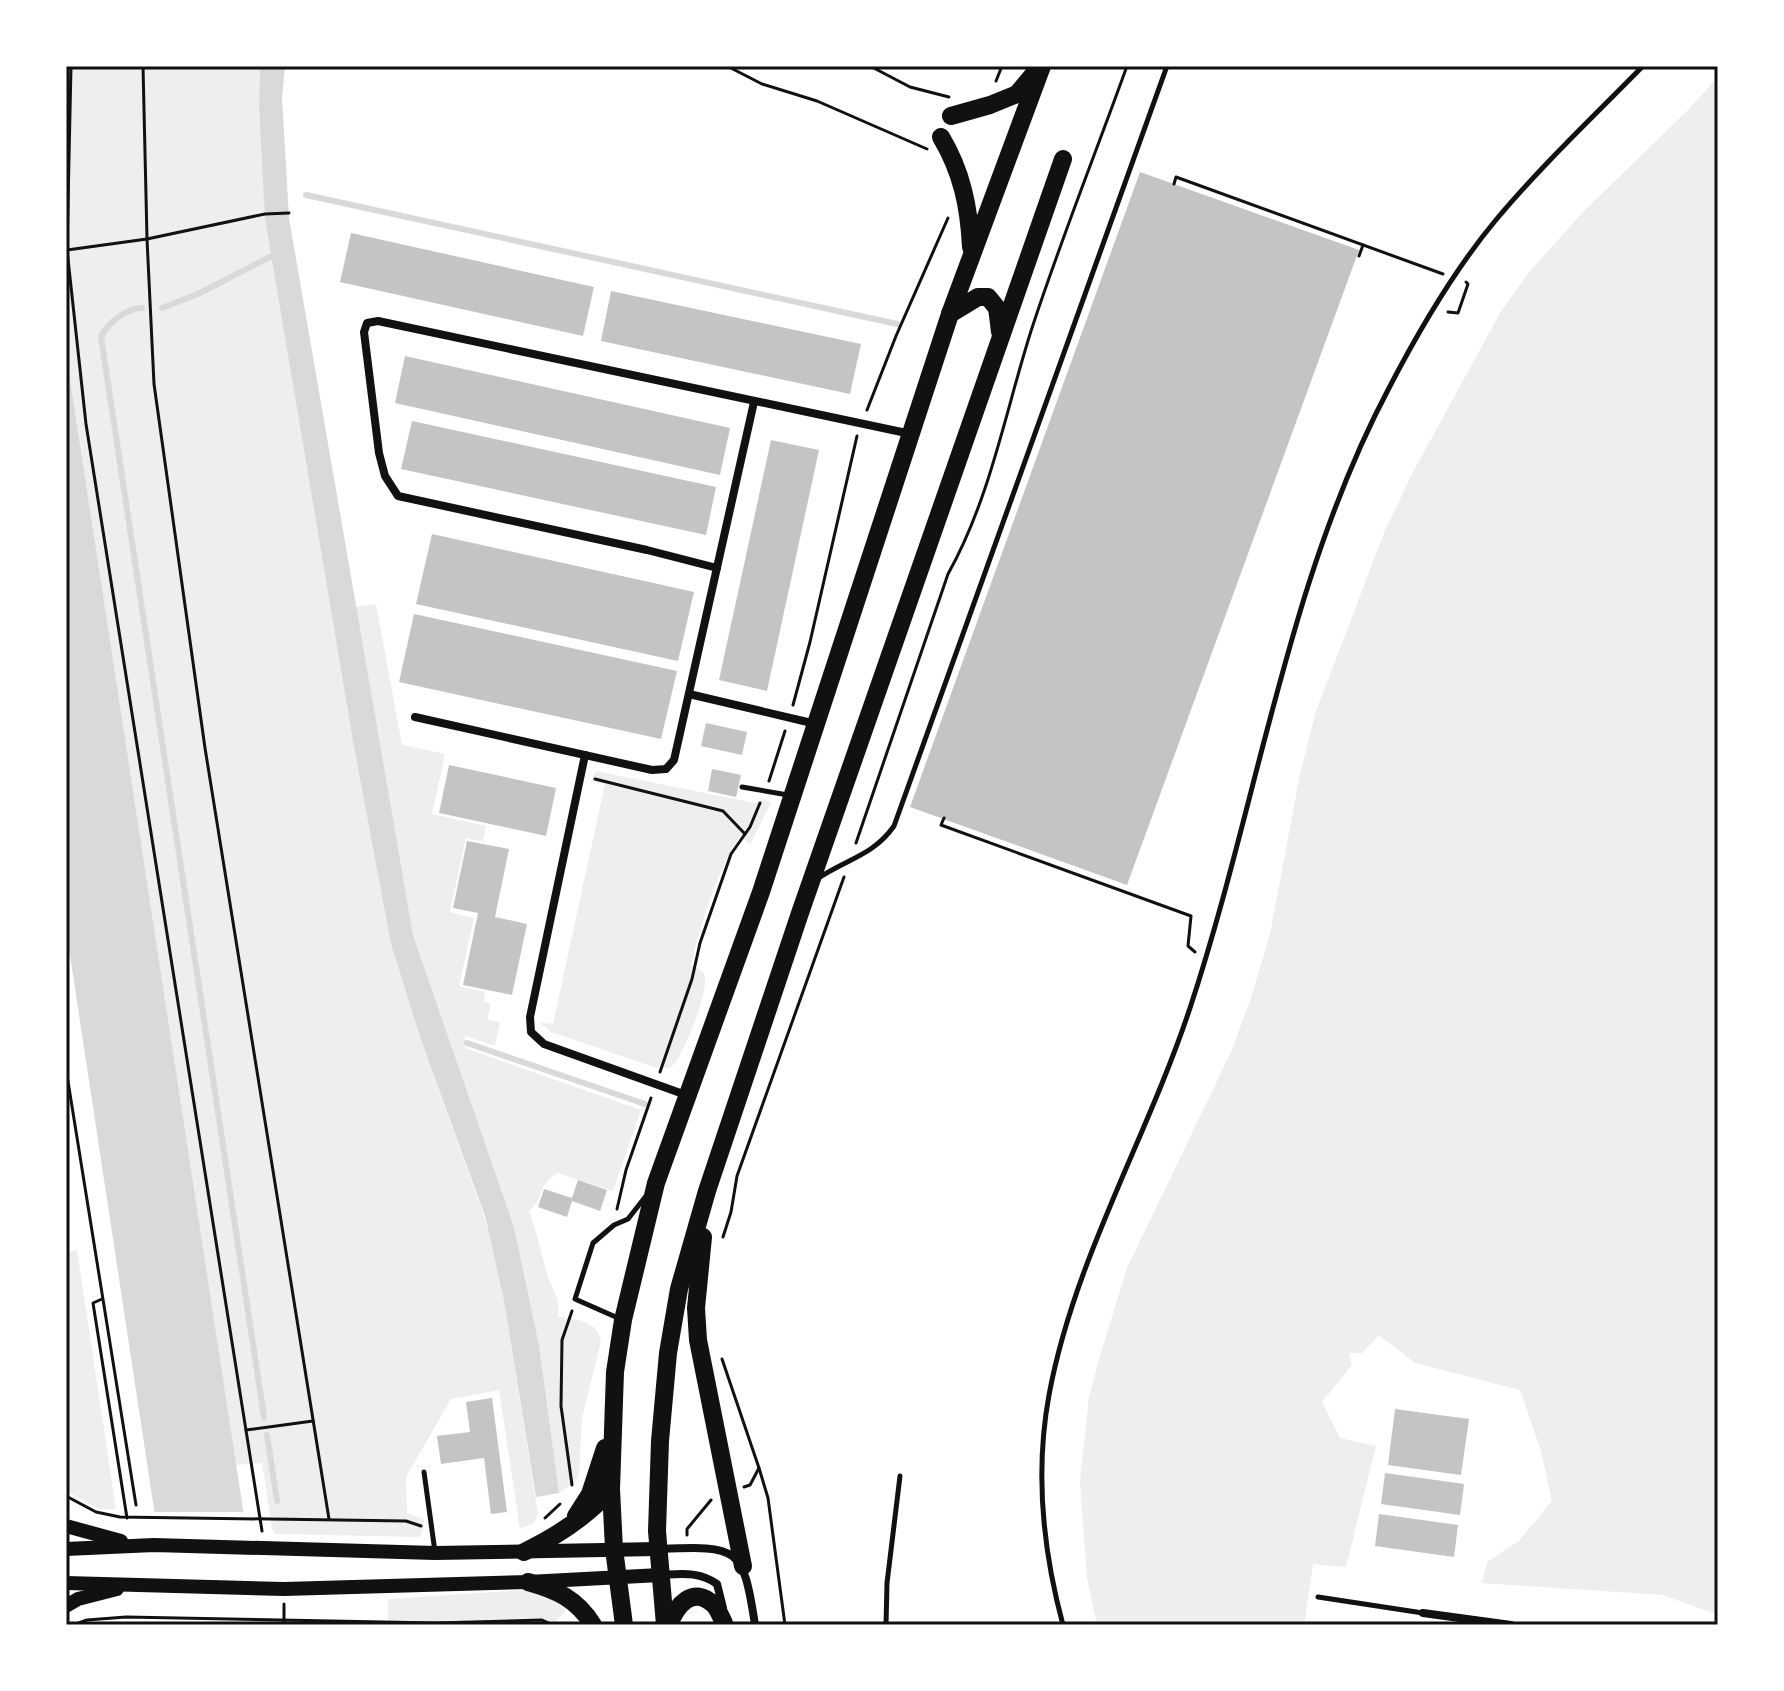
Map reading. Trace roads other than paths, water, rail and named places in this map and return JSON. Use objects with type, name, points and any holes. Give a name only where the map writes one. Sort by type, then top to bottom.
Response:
[{"type":"main road","points":[[954,107],[990,105],[1017,94],[1041,66]]},
{"type":"main road","points":[[624,1625],[614,1549],[611,1489],[615,1372],[623,1320],[656,1183],[761,892],[950,314],[1041,66]]},
{"type":"main road","points":[[934,144],[958,169],[969,211],[972,254]]},
{"type":"main road","points":[[667,1625],[658,1549],[660,1441],[668,1353],[679,1289],[707,1191],[810,884],[1063,159]]},
{"type":"main road","points":[[950,314],[978,297],[988,297],[997,308],[1001,336]]},
{"type":"main road","points":[[707,1191],[696,1308],[698,1340],[743,1566]]},
{"type":"main road","points":[[572,1521],[590,1494],[612,1431]]},
{"type":"main road","points":[[524,1552],[550,1538],[599,1503],[611,1489]]},
{"type":"main road","points":[[528,1582],[555,1589],[568,1597],[586,1612],[593,1625]]},
{"type":"main road","points":[[667,1625],[675,1608],[684,1599],[698,1597],[713,1604],[725,1624]]},
{"type":"street","points":[[717,568],[398,496],[385,476],[379,453],[364,332],[367,323],[378,321],[911,434]]},
{"type":"street","points":[[415,717],[652,770],[666,769],[674,760],[754,402]]},
{"type":"street","points":[[689,694],[816,724]]},
{"type":"street","points":[[585,755],[530,1017],[531,1032],[544,1044],[686,1095]]},
{"type":"street","points":[[66,1526],[148,1546]]},
{"type":"street","points":[[66,1549],[148,1546],[435,1553],[721,1550],[730,1553],[743,1566],[755,1625]]},
{"type":"street","points":[[66,1583],[259,1588],[706,1576],[717,1584],[725,1624]]},
{"type":"street","points":[[66,1606],[78,1599],[137,1584]]},
{"type":"street","points":[[1423,1613],[1511,1625]]},
{"type":"lane","points":[[810,884],[883,841],[894,826],[1167,66]]},
{"type":"lane","points":[[1063,1625],[1046,1544],[1043,1493],[1044,1439],[1049,1396],[1059,1354],[1085,1271],[1188,1015],[1245,822],[1280,679],[1327,528],[1360,446],[1387,391],[1434,310],[1491,225],[1540,169],[1643,66]]},
{"type":"lane","points":[[742,787],[793,795]]},
{"type":"lane","points":[[623,1320],[575,1299],[593,1243],[614,1225],[628,1219],[656,1183]]},
{"type":"lane","points":[[424,1472],[435,1553]]},
{"type":"lane","points":[[886,1625],[887,1583],[900,1476]]},
{"type":"lane","points":[[1318,1597],[1423,1613]]},
{"type":"waterway","points":[[306,195],[897,324]]},
{"type":"waterway","points":[[162,308],[279,255]]},
{"type":"waterway","points":[[142,308],[118,317],[101,337],[264,1417]]},
{"type":"waterway","points":[[467,1043],[645,1104]]},
{"type":"waterway","points":[[267,1435],[277,1501]]}]
